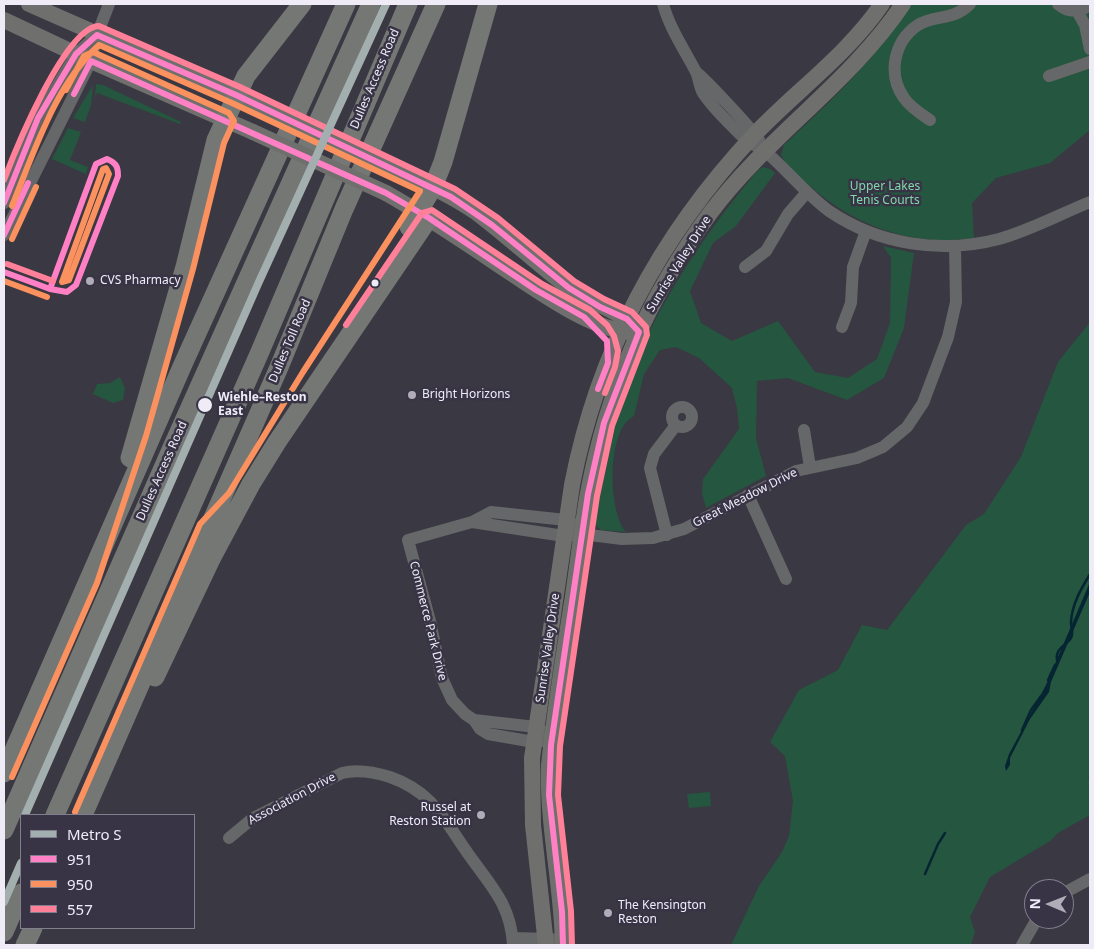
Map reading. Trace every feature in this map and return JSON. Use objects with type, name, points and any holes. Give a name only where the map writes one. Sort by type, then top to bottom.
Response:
[{"type":"highway","points":[[89,580],[140,427],[187,259],[216,140],[246,76],[302,4]]},
{"type":"highway","points":[[4,772],[346,4]]},
{"type":"highway","name":"Dulles Access Road","points":[[4,830],[174,442],[371,4]]},
{"type":"highway","name":"Dulles Access Road","points":[[55,814],[259,354],[408,4]]},
{"type":"highway","name":"Dulles Toll Road","points":[[83,814],[280,365],[344,209],[436,4]]},
{"type":"highway","points":[[99,779],[170,650],[212,557],[251,484],[424,215],[443,162],[488,4]]},
{"type":"highway","points":[[208,528],[236,498],[306,384],[424,215]]},
{"type":"highway","points":[[4,932],[20,894]]},
{"type":"highway","points":[[25,945],[33,929]]},
{"type":"main road","points":[[29,4],[236,95],[433,187],[475,212],[584,298],[624,326]]},
{"type":"main road","name":"Sunrise Valley Drive","points":[[556,943],[532,818],[535,735],[565,528],[578,453],[588,418],[624,326],[657,260],[688,213],[712,182],[752,138],[848,46],[882,4]]},
{"type":"main road","name":"Sunrise Valley Drive","points":[[556,943],[549,796],[552,737],[588,494],[604,423],[639,332],[663,286],[706,220],[737,180],[764,151],[871,47],[902,4]]},
{"type":"main road","points":[[4,20],[386,193],[424,215],[536,290],[584,317],[624,326],[639,332]]},
{"type":"main road","points":[[584,298],[605,303],[621,304],[632,300],[641,292]]},
{"type":"main road","points":[[584,317],[607,341],[608,363]]},
{"type":"street","points":[[8,205],[40,161],[91,61],[97,34],[109,4]]},
{"type":"street","points":[[664,4],[675,34],[697,73],[703,94],[829,211],[866,231],[906,243],[955,246],[999,239],[1089,204]]},
{"type":"street","points":[[930,120],[904,98],[897,84],[894,64],[900,45],[918,25],[961,13],[970,4]]},
{"type":"street","points":[[1058,4],[1069,10],[1077,11],[1090,4]]},
{"type":"street","points":[[1077,11],[1088,29],[1090,49]]},
{"type":"street","points":[[4,235],[8,205],[34,127],[76,54],[97,34]]},
{"type":"street","points":[[1049,76],[1090,62]]},
{"type":"street","points":[[34,127],[34,154],[40,161]]},
{"type":"street","points":[[745,267],[766,251],[788,214],[807,192]]},
{"type":"street","points":[[842,327],[851,303],[853,267],[866,231]]},
{"type":"street","name":"Great Meadow Drive","points":[[582,534],[638,540],[667,535],[700,521],[777,479],[810,467],[870,454],[896,438],[916,416],[931,386],[953,321],[957,282],[955,246]]},
{"type":"street","points":[[667,535],[650,468],[654,454],[676,424]]},
{"type":"street","points":[[804,430],[810,467]]},
{"type":"street","points":[[748,495],[786,579]]},
{"type":"street","name":"Commerce Park Drive","points":[[552,737],[535,735],[474,720],[458,708],[446,690],[408,540],[472,522],[483,514],[501,511],[565,528]]},
{"type":"street","points":[[565,528],[577,527],[582,534]]},
{"type":"street","name":"Association Drive","points":[[228,838],[253,818],[342,773],[354,770],[366,771],[407,783],[432,803],[500,896],[510,919],[513,942],[556,943]]},
{"type":"street","points":[[1074,888],[1090,879]]},
{"type":"street","points":[[1022,945],[1031,929]]},
{"type":"green space","name":"Upper Lakes Tenis Courts","points":[[911,4],[1090,4],[1090,130],[1050,163],[996,178],[972,203],[974,238],[951,240],[907,236],[886,231],[866,223],[846,213],[806,183],[794,172],[781,155],[784,145],[868,61],[898,24]]},
{"type":"green space","points":[[96,84],[103,85],[181,122],[180,124],[97,93],[95,98]]},
{"type":"green space","points":[[93,85],[91,105],[85,122],[73,118]]},
{"type":"green space","points":[[68,128],[81,132],[70,160],[88,167],[86,174],[52,159]]},
{"type":"green space","points":[[763,167],[775,173],[736,226],[713,243],[690,291],[701,323],[732,341],[778,321],[815,372],[848,378],[877,359],[890,323],[891,258],[883,246],[914,253],[904,328],[884,378],[847,400],[788,378],[757,381],[756,438],[766,476],[706,508],[702,494],[703,479],[739,429],[737,408],[732,388],[699,358],[676,347],[660,350],[644,374],[634,416],[625,424],[618,437],[614,453],[613,490],[620,522],[626,532],[601,530],[593,523],[597,485],[617,409],[647,336],[686,266],[733,201],[758,170]]},
{"type":"green space","points":[[1090,322],[1090,774],[1088,778],[1090,779],[1090,815],[1058,833],[1050,841],[990,877],[970,917],[975,932],[971,945],[731,945],[759,886],[782,852],[789,836],[793,801],[785,756],[770,742],[799,690],[838,670],[862,625],[887,630],[966,525],[984,514],[1021,457],[1058,362]]},
{"type":"green space","points":[[120,377],[125,388],[123,400],[113,403],[93,394],[97,384],[110,383]]},
{"type":"green space","points":[[710,792],[711,806],[689,808],[687,794]]},
{"type":"water","points":[[1090,582],[1090,592],[1051,682],[1049,692],[1030,719],[1010,758],[1010,765],[1006,771],[1005,766],[1009,754],[1046,685]]},
{"type":"waterway","points":[[1057,660],[1059,650],[1072,636],[1071,622],[1073,609],[1080,591],[1090,574]]},
{"type":"waterway","points":[[1048,680],[1055,665]]},
{"type":"waterway","points":[[1022,730],[1031,710],[1041,696]]},
{"type":"waterway","points":[[925,874],[945,833]]},
{"type":"metro line","name":"S","points":[[25,814],[258,284],[386,4]]},
{"type":"metro line","name":"S","points":[[4,902],[20,865]]},
{"type":"transit line","name":"557","points":[[4,180],[30,119],[57,68],[71,46],[86,32],[99,26],[240,87],[455,189],[498,218],[574,281],[604,299],[632,312],[646,327],[647,335],[612,426],[597,496],[560,746],[558,795],[571,911],[572,945]]},
{"type":"transit line","name":"951","points":[[4,203],[38,118],[76,54],[97,35],[236,95],[451,197],[492,225],[569,288],[600,307],[627,319],[639,332],[604,423],[588,494],[551,745],[549,795],[562,912],[563,945]]},
{"type":"transit line","name":"950","points":[[12,206],[47,120],[58,99],[70,79],[99,45],[232,103],[420,191],[303,372],[229,493],[200,524],[75,812]]},
{"type":"transit line","name":"950","points":[[12,777],[97,583],[146,436],[193,269],[224,143],[234,121],[229,113],[93,52],[84,56],[66,90]]},
{"type":"transit line","name":"951","points":[[74,94],[91,61],[386,193],[429,218],[536,290],[584,317],[607,341],[608,363],[598,389]]},
{"type":"transit line","name":"951","points":[[107,159],[116,165],[118,176],[76,285],[67,292],[50,289],[96,164],[107,159]]},
{"type":"transit line","name":"950","points":[[106,168],[109,174],[69,280],[62,282],[103,169],[106,168]]},
{"type":"transit line","name":"951","points":[[4,235],[28,183]]},
{"type":"transit line","name":"950","points":[[12,239],[36,187]]},
{"type":"transit line","name":"557","points":[[346,325],[422,213],[432,210],[542,284],[590,310],[607,325],[614,336],[618,351],[615,367],[605,393]]},
{"type":"transit line","name":"557","points":[[7,264],[53,281]]},
{"type":"transit line","name":"951","points":[[4,272],[50,289]]},
{"type":"transit line","name":"950","points":[[4,281],[47,297]]},
{"type":"place","name":"CVS Pharmacy","points":[[90,281]]},
{"type":"place","name":"Bright Horizons","points":[[412,395]]},
{"type":"place","name":"Wiehle–Reston East","points":[[205,405]]},
{"type":"place","name":"Russel at Reston Station","points":[[481,815]]},
{"type":"place","name":"The Kensington Reston","points":[[608,913]]}]
